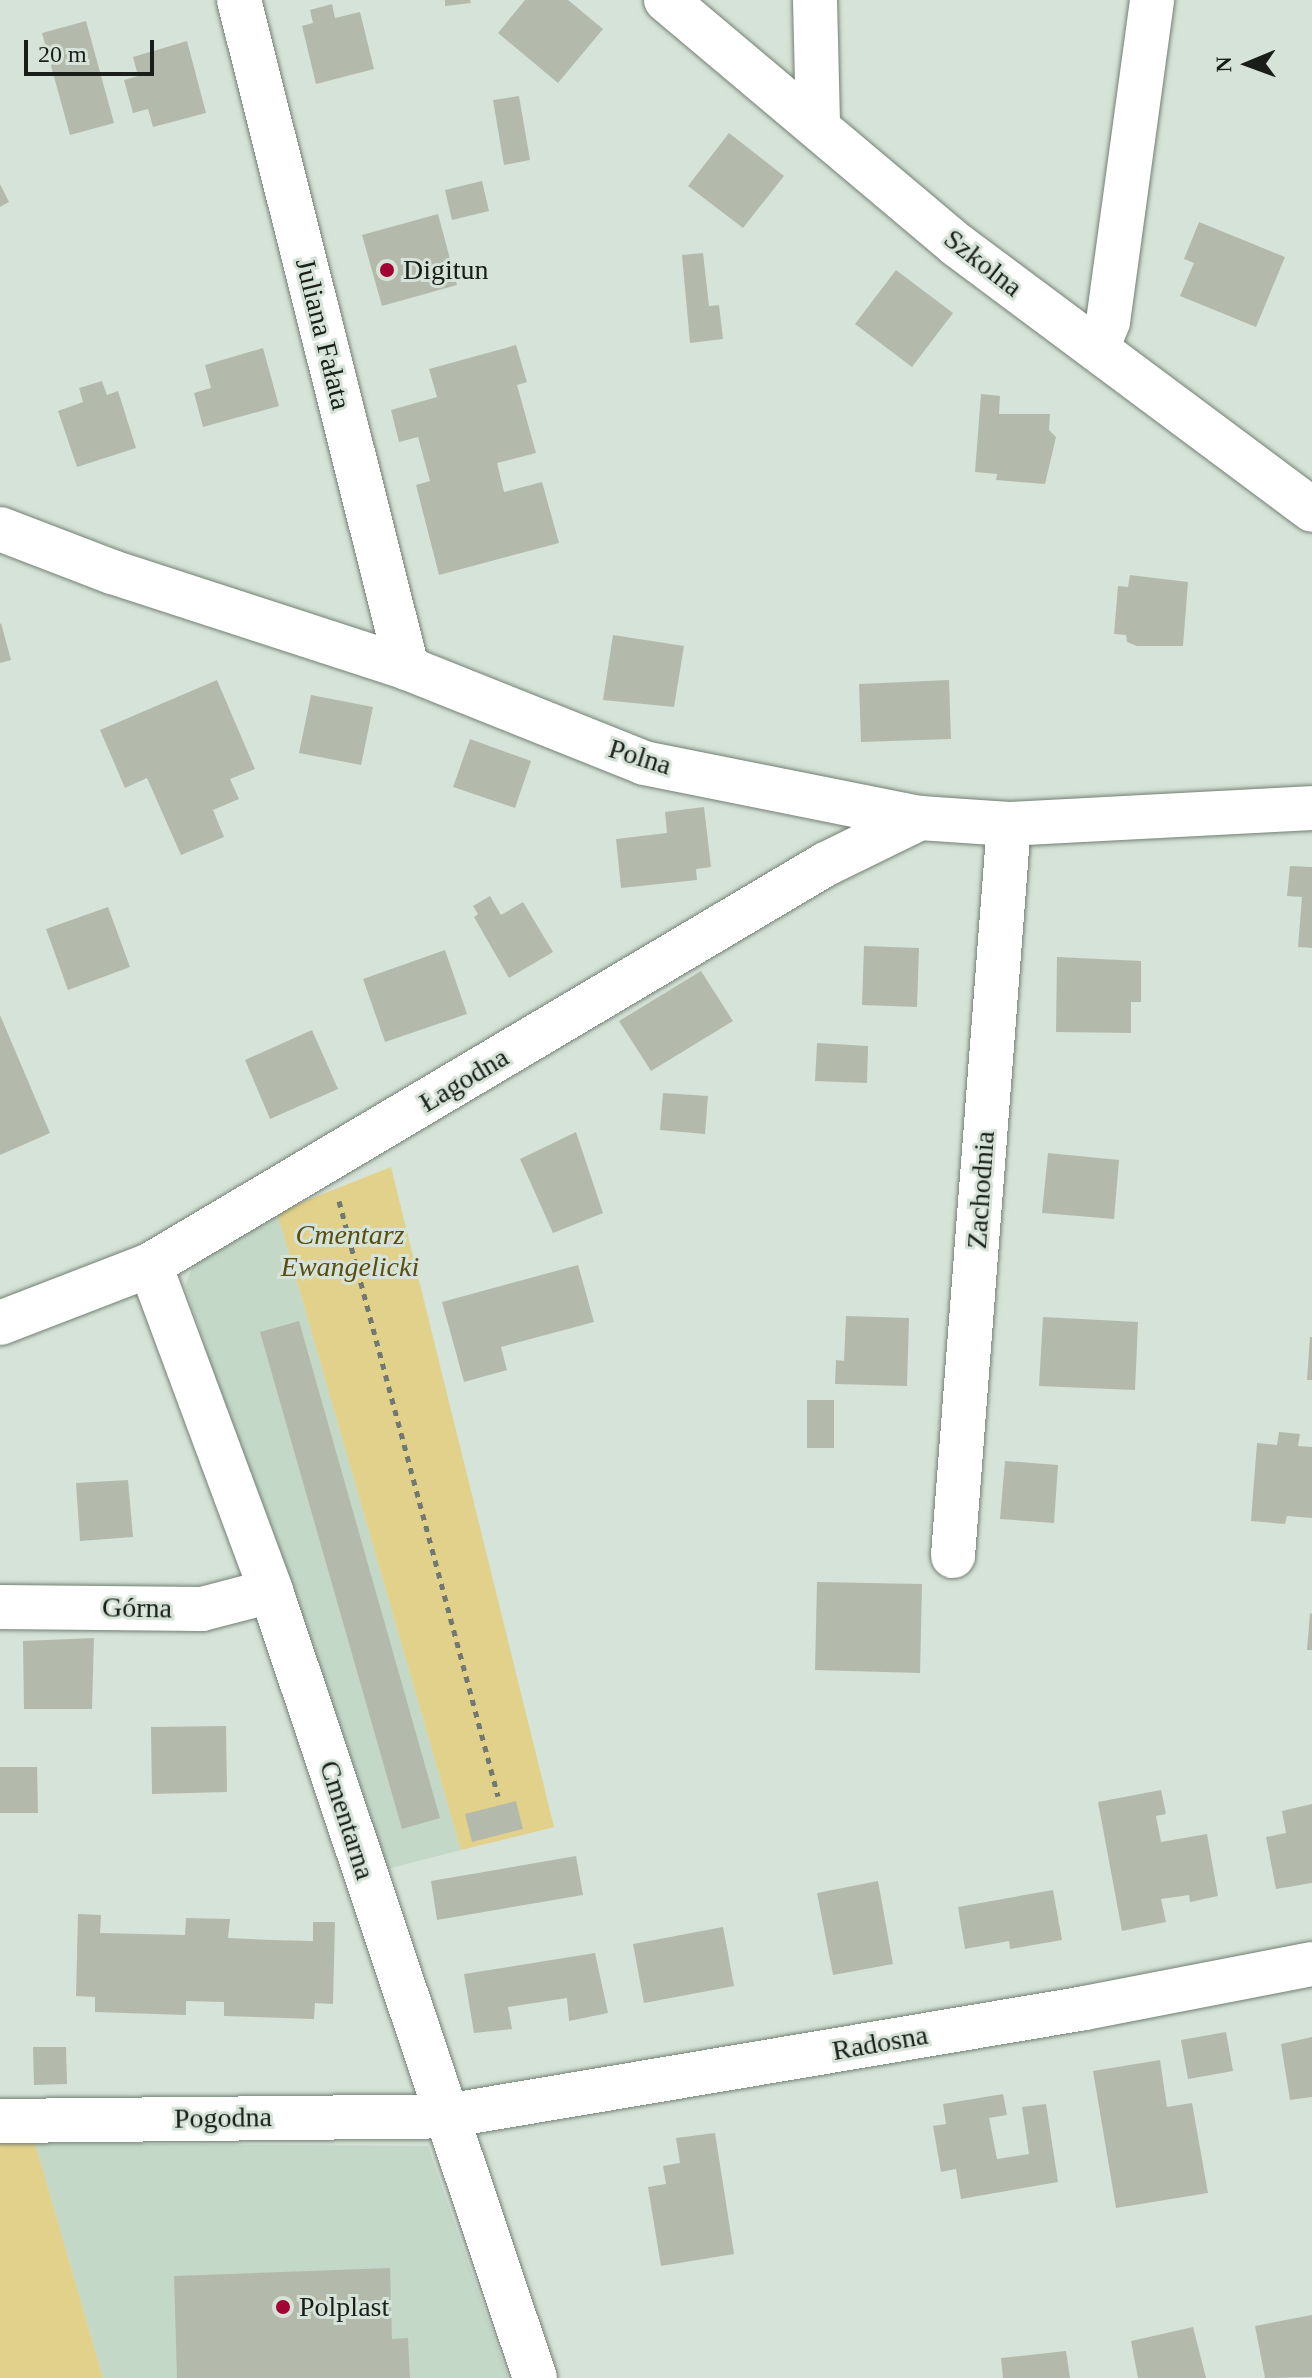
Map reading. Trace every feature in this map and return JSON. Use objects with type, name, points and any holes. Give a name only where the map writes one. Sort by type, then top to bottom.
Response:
[{"type":"street","name":"Juliana Fałata","points":[[239,0],[407,668]]},
{"type":"street","name":"Szkolna","points":[[666,0],[957,245],[1312,510]]},
{"type":"street","points":[[815,0],[818,127]]},
{"type":"street","points":[[1097,349],[1108,322],[1152,0]]},
{"type":"street","name":"Polna","points":[[0,529],[112,572],[407,668],[644,763],[920,818],[1009,824],[1312,808]]},
{"type":"street","name":"Łagodna","points":[[0,1323],[150,1265],[826,864],[920,818]]},
{"type":"street","name":"Zachodnia","points":[[953,1556],[1009,824]]},
{"type":"street","name":"Cmentarna","points":[[150,1265],[271,1591],[535,2378]]},
{"type":"street","name":"Górna","points":[[0,1607],[202,1609],[271,1591]]},
{"type":"street","name":"Radosna","points":[[446,2116],[1069,2011],[1312,1964]]},
{"type":"street","name":"Pogodna","points":[[0,2121],[446,2116]]},
{"type":"path","points":[[336,1190],[498,1796]]},
{"type":"shaded area","points":[[277,1212],[461,1850],[379,1871],[185,1286],[198,1253]]},
{"type":"shaded area","points":[[35,2143],[428,2146],[508,2378],[103,2378]]},
{"type":"green space","name":"Cmentarz Ewangelicki","points":[[391,1167],[554,1827],[461,1850],[277,1212]]},
{"type":"green space","points":[[0,2143],[35,2143],[103,2378],[0,2378]]},
{"type":"building","points":[[445,0],[470,0],[471,3],[445,6]]},
{"type":"building","points":[[525,0],[568,0],[603,29],[558,83],[498,33]]},
{"type":"building","points":[[332,4],[335,18],[360,12],[374,69],[316,84],[302,26],[313,23],[310,10]]},
{"type":"building","points":[[86,21],[114,123],[70,135],[42,33]]},
{"type":"building","points":[[187,41],[206,113],[153,127],[148,109],[133,113],[124,80],[138,76],[133,57]]},
{"type":"building","points":[[519,96],[530,160],[504,165],[493,100]]},
{"type":"building","points":[[729,133],[784,176],[743,228],[688,186]]},
{"type":"building","points":[[482,181],[489,211],[452,220],[445,190]]},
{"type":"building","points":[[0,184],[9,202],[0,207]]},
{"type":"building","points":[[438,214],[457,285],[382,306],[362,235]]},
{"type":"building","points":[[1199,222],[1285,257],[1256,327],[1180,296],[1194,263],[1184,259]]},
{"type":"building","points":[[703,253],[709,306],[719,305],[723,339],[690,343],[682,255]]},
{"type":"building","points":[[896,270],[953,313],[912,367],[855,324]]},
{"type":"building","points":[[516,345],[527,382],[517,385],[536,453],[497,463],[504,492],[542,482],[559,543],[439,575],[416,485],[430,481],[418,437],[399,442],[391,410],[437,397],[429,369]]},
{"type":"building","points":[[263,348],[279,406],[203,427],[194,393],[211,388],[205,365]]},
{"type":"building","points":[[102,381],[107,395],[118,391],[136,448],[77,467],[58,411],[83,402],[79,388]]},
{"type":"building","points":[[981,394],[1000,396],[999,414],[1050,414],[1049,430],[1056,437],[1045,484],[996,480],[997,474],[975,472]]},
{"type":"building","points":[[1130,575],[1188,582],[1183,646],[1137,646],[1127,642],[1126,635],[1114,634],[1118,586],[1128,587]]},
{"type":"building","points":[[0,624],[11,660],[0,663]]},
{"type":"building","points":[[613,635],[684,646],[674,707],[603,700]]},
{"type":"building","points":[[217,680],[255,769],[230,779],[239,799],[213,810],[224,837],[181,855],[147,778],[125,788],[100,730]]},
{"type":"building","points":[[949,680],[951,739],[861,742],[859,684]]},
{"type":"building","points":[[311,695],[373,707],[361,765],[299,753]]},
{"type":"building","points":[[470,739],[531,761],[515,808],[453,787]]},
{"type":"building","points":[[704,807],[711,867],[696,869],[697,880],[621,888],[616,839],[667,833],[665,812]]},
{"type":"building","points":[[1290,866],[1312,867],[1312,948],[1298,947],[1302,897],[1287,896]]},
{"type":"building","points":[[490,896],[501,915],[523,902],[553,952],[509,978],[474,917],[478,914],[473,906]]},
{"type":"building","points":[[108,907],[130,967],[68,990],[46,929]]},
{"type":"building","points":[[864,946],[919,948],[917,1007],[862,1005]]},
{"type":"building","points":[[445,950],[467,1014],[385,1042],[363,979]]},
{"type":"building","points":[[1057,957],[1141,961],[1141,1002],[1131,1002],[1131,1033],[1056,1032]]},
{"type":"building","points":[[701,971],[733,1021],[651,1071],[619,1021]]},
{"type":"building","points":[[0,1015],[50,1133],[0,1155]]},
{"type":"building","points":[[312,1030],[338,1089],[270,1119],[245,1060]]},
{"type":"building","points":[[817,1043],[868,1046],[867,1083],[815,1081]]},
{"type":"building","points":[[663,1093],[708,1096],[705,1134],[660,1130]]},
{"type":"building","points":[[576,1132],[603,1213],[553,1233],[520,1159]]},
{"type":"building","points":[[1048,1153],[1119,1160],[1114,1219],[1042,1213]]},
{"type":"building","points":[[578,1265],[594,1322],[501,1347],[507,1370],[464,1382],[442,1302]]},
{"type":"building","points":[[846,1316],[909,1318],[907,1386],[835,1384],[836,1360],[844,1361]]},
{"type":"building","points":[[1043,1317],[1138,1322],[1135,1390],[1039,1386]]},
{"type":"building","points":[[299,1321],[440,1818],[402,1829],[260,1332]]},
{"type":"building","points":[[1310,1337],[1312,1380],[1307,1380]]},
{"type":"building","points":[[807,1400],[834,1400],[834,1448],[807,1448]]},
{"type":"building","points":[[1279,1432],[1300,1434],[1298,1446],[1312,1447],[1312,1518],[1287,1516],[1285,1524],[1251,1521],[1257,1443],[1277,1445]]},
{"type":"building","points":[[1005,1461],[1058,1465],[1054,1523],[1000,1519]]},
{"type":"building","points":[[128,1480],[133,1537],[80,1541],[76,1483]]},
{"type":"building","points":[[817,1582],[922,1584],[920,1673],[815,1670]]},
{"type":"building","points":[[1310,1613],[1312,1650],[1307,1650]]},
{"type":"building","points":[[94,1638],[92,1709],[24,1709],[23,1641]]},
{"type":"building","points":[[226,1726],[227,1792],[152,1794],[151,1727]]},
{"type":"building","points":[[0,1767],[37,1767],[38,1813],[0,1813]]},
{"type":"building","points":[[1161,1790],[1166,1814],[1156,1816],[1161,1842],[1207,1834],[1218,1896],[1190,1902],[1189,1895],[1161,1899],[1166,1922],[1122,1931],[1098,1802]]},
{"type":"building","points":[[516,1801],[523,1829],[472,1842],[465,1814]]},
{"type":"building","points":[[1312,1804],[1312,1883],[1276,1889],[1266,1837],[1286,1833],[1282,1811]]},
{"type":"building","points":[[576,1856],[583,1895],[437,1920],[431,1881]]},
{"type":"building","points":[[878,1881],[893,1964],[833,1975],[817,1893]]},
{"type":"building","points":[[1053,1890],[1062,1940],[1010,1949],[1009,1941],[965,1949],[958,1907]]},
{"type":"building","points":[[78,1914],[101,1915],[100,1933],[185,1935],[186,1918],[230,1919],[228,1938],[272,1940],[313,1941],[313,1922],[335,1922],[333,2004],[315,2003],[314,2019],[224,2016],[224,2002],[186,2001],[186,2015],[95,2012],[95,1997],[76,1996]]},
{"type":"building","points":[[723,1927],[734,1986],[644,2003],[633,1944]]},
{"type":"building","points":[[595,1953],[608,2013],[569,2021],[567,1998],[508,2007],[512,2029],[474,2033],[464,1974]]},
{"type":"building","points":[[1226,2032],[1233,2071],[1188,2079],[1181,2040]]},
{"type":"building","points":[[1312,2037],[1312,2097],[1290,2100],[1281,2044]]},
{"type":"building","points":[[33,2047],[66,2047],[67,2084],[34,2085]]},
{"type":"building","points":[[1160,2060],[1167,2107],[1192,2103],[1208,2193],[1116,2208],[1093,2071]]},
{"type":"building","points":[[1003,2094],[1007,2115],[989,2118],[997,2159],[1029,2154],[1022,2107],[1046,2104],[1058,2182],[961,2199],[956,2169],[941,2172],[933,2126],[946,2124],[943,2104]]},
{"type":"building","points":[[715,2133],[734,2254],[661,2266],[648,2187],[666,2184],[663,2166],[680,2163],[676,2138]]},
{"type":"building","name":"Polplast","points":[[390,2268],[392,2339],[408,2338],[410,2378],[177,2378],[174,2276]]},
{"type":"building","points":[[1312,2315],[1312,2377],[1265,2378],[1255,2326]]},
{"type":"building","points":[[1193,2327],[1206,2378],[1138,2378],[1131,2341]]},
{"type":"building","points":[[1066,2351],[1070,2378],[1003,2378],[1001,2358]]},
{"type":"place","name":"Digitun","points":[[387,270]]},
{"type":"place","name":"Polplast","points":[[283,2307]]}]
